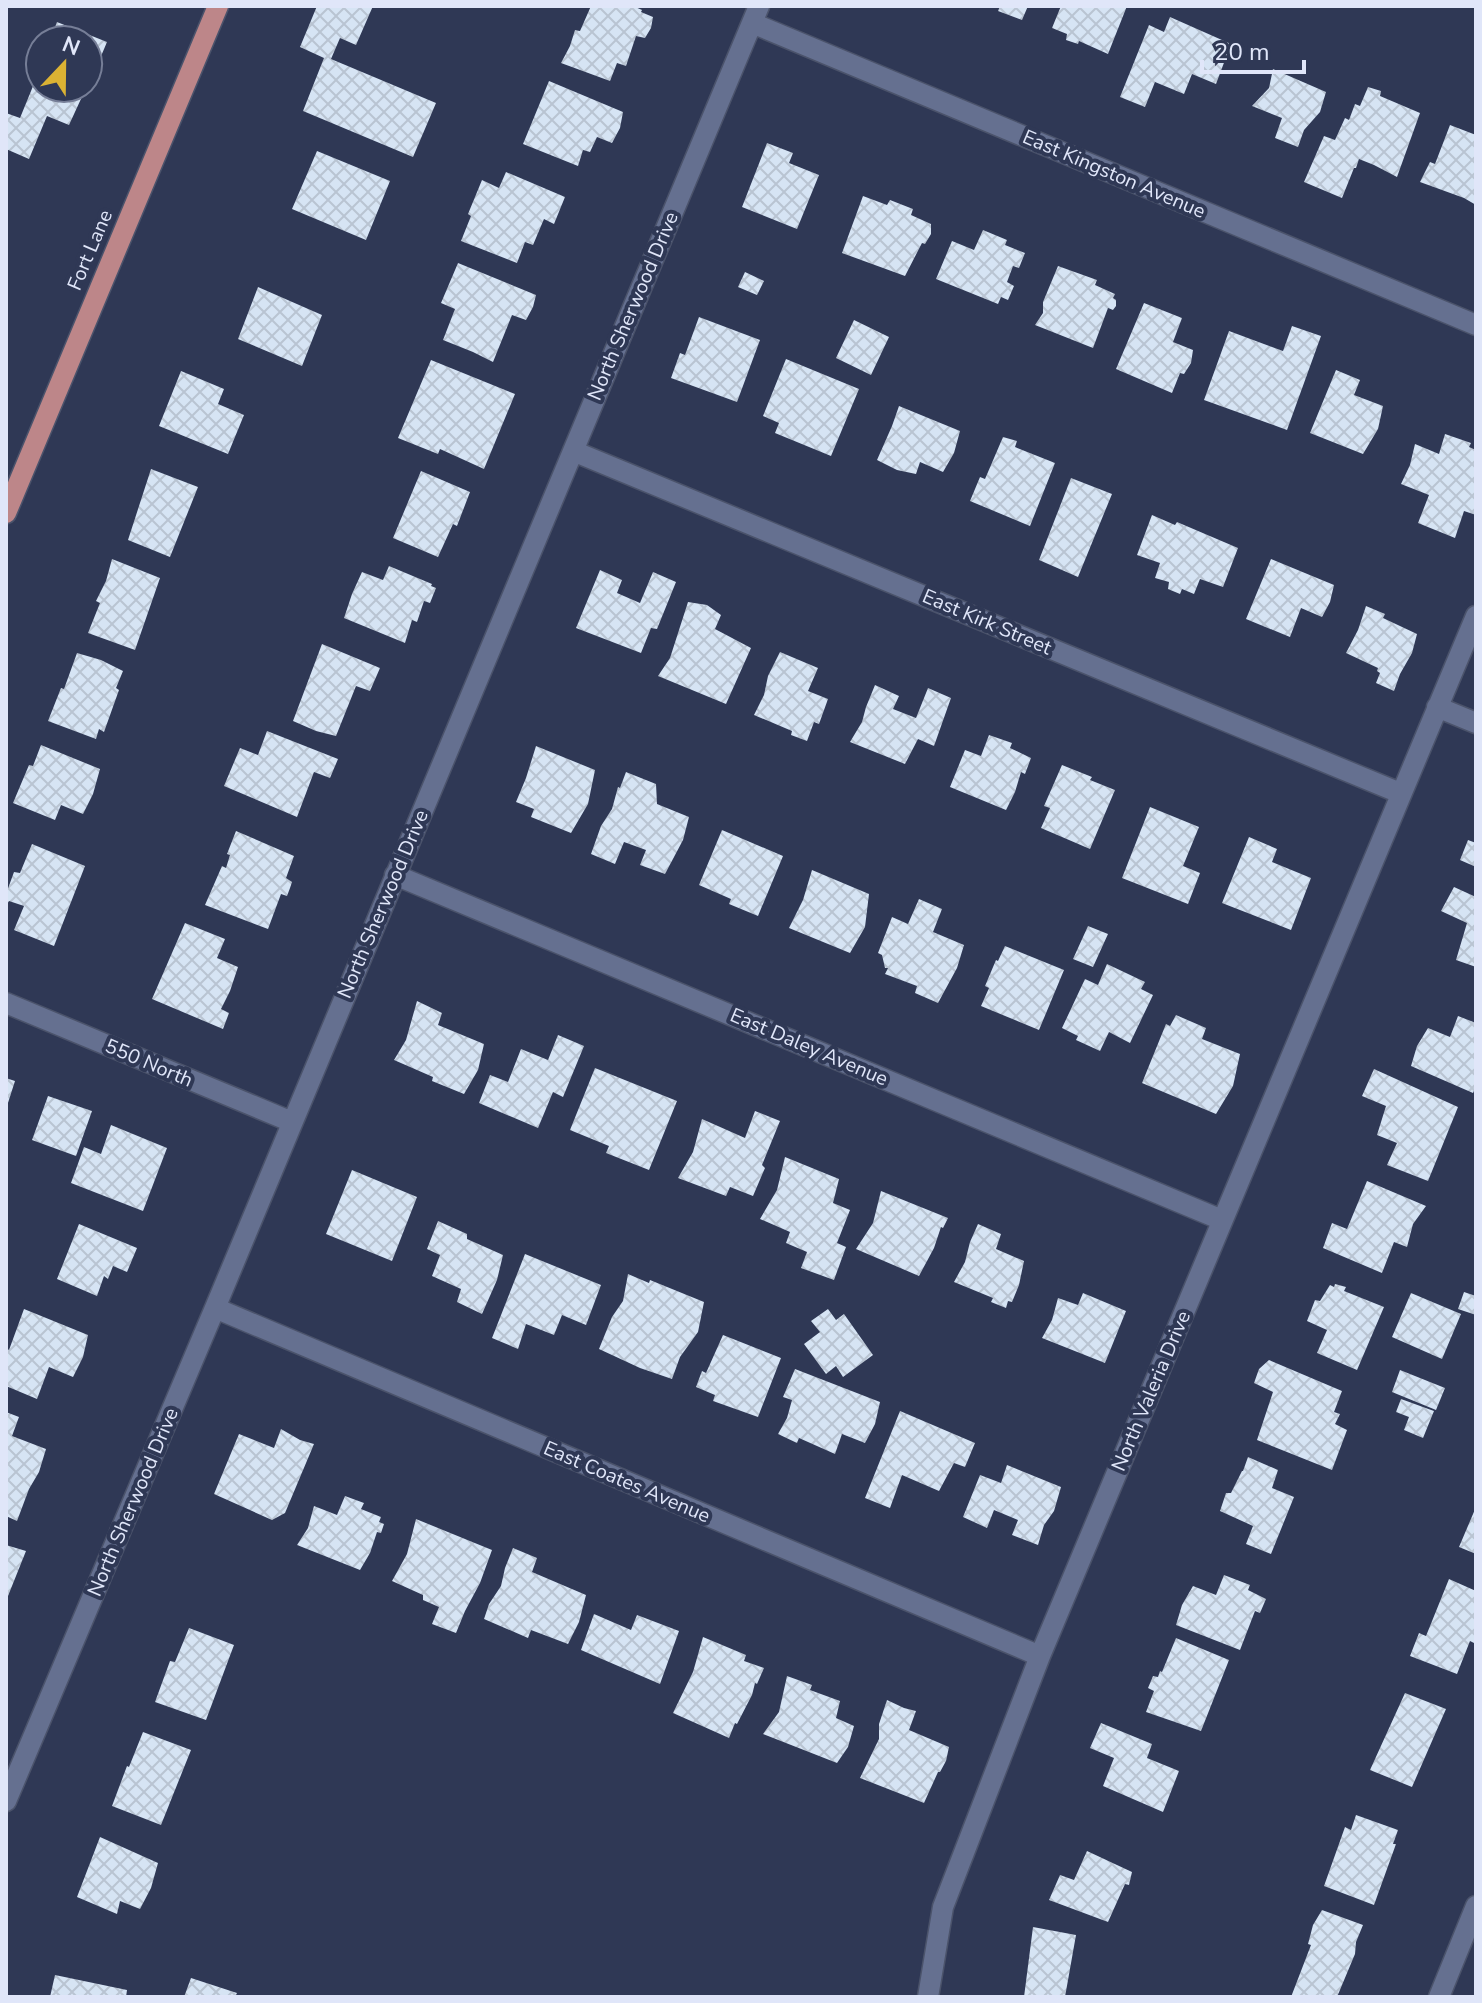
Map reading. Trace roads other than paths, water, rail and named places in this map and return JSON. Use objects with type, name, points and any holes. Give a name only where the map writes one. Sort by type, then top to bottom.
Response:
[{"type":"main road","name":"Fort Lane","points":[[6,513],[218,6]]},
{"type":"street","name":"East Kingston Avenue","points":[[755,14],[1476,325]]},
{"type":"street","name":"North Sherwood Drive","points":[[6,1801],[755,14]]},
{"type":"street","name":"East Kirk Street","points":[[573,451],[1400,793]]},
{"type":"street","points":[[1476,616],[1437,707],[1476,723]]},
{"type":"street","name":"North Valeria Drive","points":[[928,1997],[943,1907],[1040,1656],[1437,707]]},
{"type":"street","name":"East Daley Avenue","points":[[395,875],[1222,1220]]},
{"type":"street","name":"550 North","points":[[6,1003],[292,1122]]},
{"type":"street","name":"East Coates Avenue","points":[[215,1308],[1040,1656]]},
{"type":"street","points":[[1439,1997],[1476,1906]]}]
